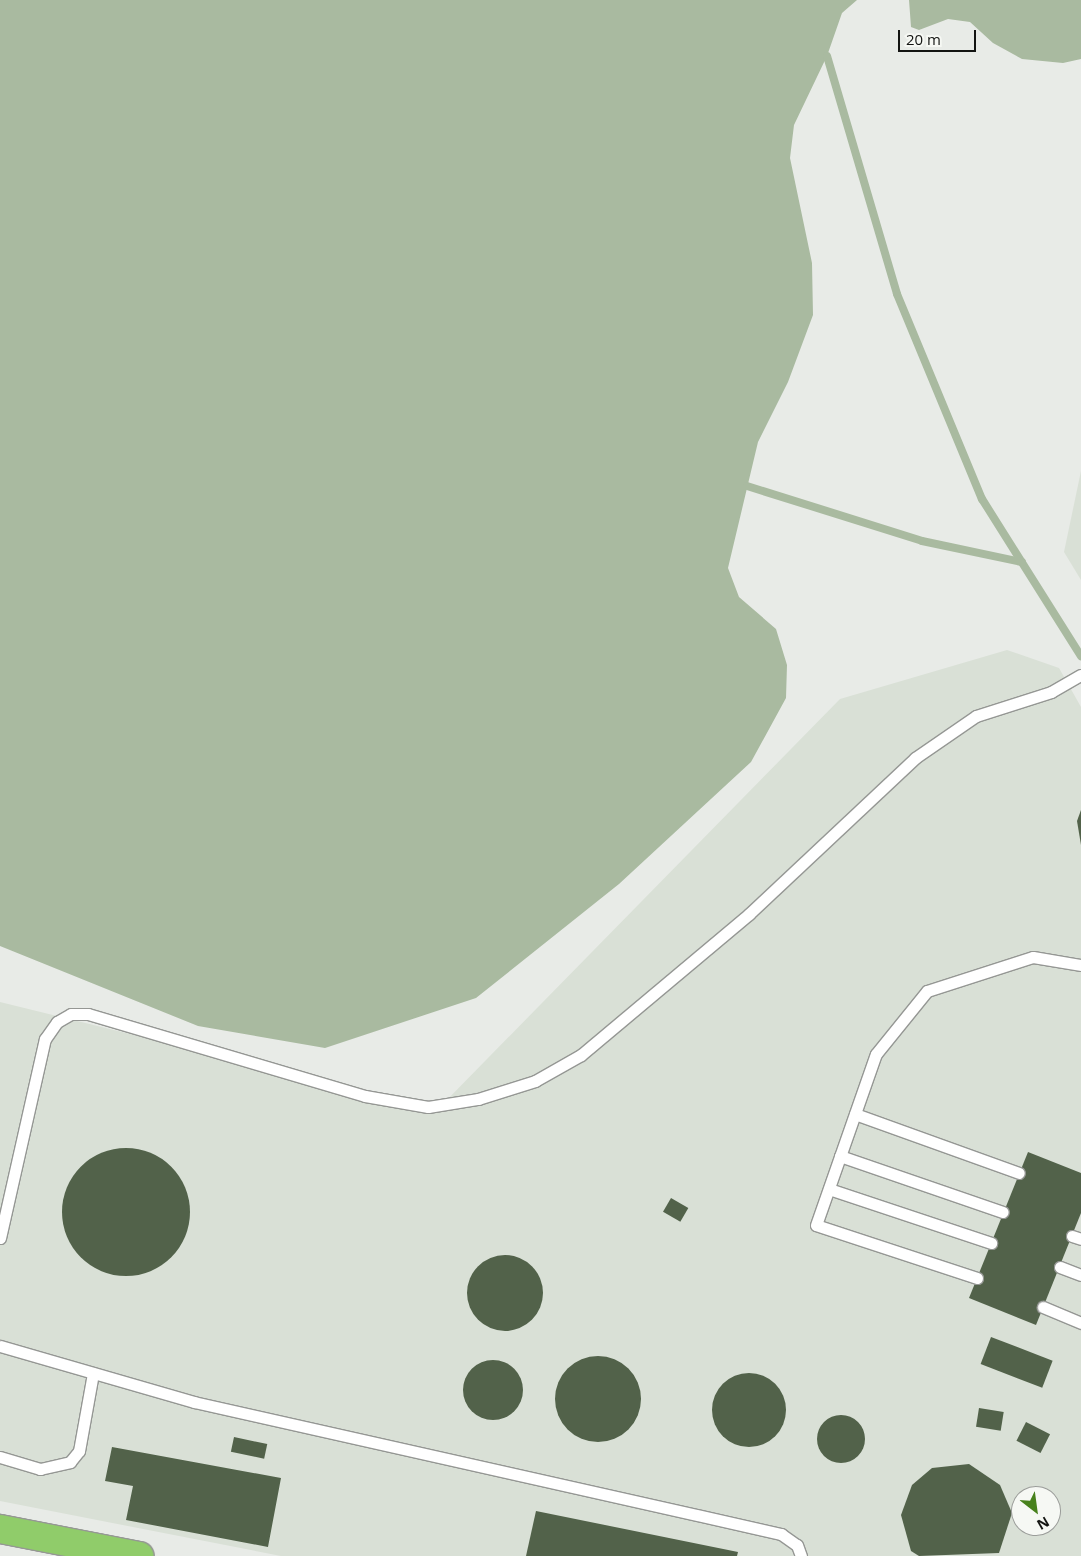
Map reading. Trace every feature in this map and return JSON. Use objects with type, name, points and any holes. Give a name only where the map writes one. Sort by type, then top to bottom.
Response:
[{"type":"highway","points":[[0,1529],[139,1556]]},
{"type":"lane","points":[[0,1238],[45,1040],[57,1022],[71,1014],[88,1014],[365,1096],[428,1107],[478,1099],[535,1081],[581,1055],[749,914],[915,758],[976,716],[1051,692],[1081,675]]},
{"type":"lane","points":[[977,1278],[816,1226],[876,1054],[927,991],[1033,957],[1081,965]]},
{"type":"lane","points":[[855,1114],[1020,1173]]},
{"type":"lane","points":[[840,1156],[1003,1212]]},
{"type":"lane","points":[[829,1189],[991,1243]]},
{"type":"lane","points":[[1060,1267],[1081,1275]]},
{"type":"lane","points":[[1043,1307],[1081,1322]]},
{"type":"lane","points":[[0,1346],[194,1402],[781,1534],[797,1544],[801,1556]]},
{"type":"lane","points":[[0,1456],[40,1469],[70,1462],[79,1451],[93,1373]]},
{"type":"shaded area","points":[[0,0],[857,0],[842,13],[827,56],[794,125],[790,158],[812,263],[813,315],[788,382],[758,442],[728,568],[739,597],[776,629],[787,665],[786,698],[751,762],[619,884],[476,998],[325,1048],[198,1026],[0,946]]},
{"type":"shaded area","points":[[909,0],[1081,0],[1081,59],[1063,63],[1022,59],[993,43],[970,22],[948,19],[919,30],[911,27]]},
{"type":"shaded area","points":[[1081,471],[1081,580],[1064,552]]},
{"type":"shaded area","points":[[1007,650],[1059,668],[1081,707],[1081,1556],[281,1556],[0,1501],[0,1002],[329,1083],[441,1106],[840,699]]},
{"type":"building","points":[[1081,810],[1081,845],[1077,821]]},
{"type":"building","points":[[126,1148],[150,1153],[171,1167],[185,1188],[190,1212],[185,1236],[171,1257],[150,1271],[126,1276],[102,1271],[81,1257],[67,1236],[62,1212],[67,1188],[81,1167],[102,1153]]},
{"type":"building","points":[[1028,1152],[1081,1173],[1081,1213],[1036,1325],[969,1298]]},
{"type":"building","points":[[671,1198],[688,1208],[680,1222],[663,1212]]},
{"type":"building","points":[[505,1255],[519,1258],[532,1266],[540,1279],[543,1293],[540,1307],[532,1320],[519,1328],[505,1331],[491,1328],[478,1320],[470,1307],[467,1293],[470,1279],[478,1266],[491,1258]]},
{"type":"building","points":[[991,1337],[1053,1361],[1042,1388],[981,1364]]},
{"type":"building","points":[[590,1356],[606,1356],[615,1359],[629,1368],[638,1382],[641,1399],[638,1416],[629,1430],[615,1439],[606,1442],[590,1442],[574,1435],[562,1423],[555,1407],[555,1391],[562,1375],[574,1363]]},
{"type":"building","points":[[487,1360],[499,1360],[510,1365],[518,1373],[523,1384],[521,1402],[510,1415],[499,1420],[487,1420],[476,1415],[468,1407],[463,1396],[463,1384],[468,1373],[476,1365]]},
{"type":"building","points":[[742,1373],[756,1373],[770,1379],[780,1389],[786,1403],[784,1424],[770,1441],[756,1447],[742,1447],[728,1441],[718,1431],[712,1417],[712,1403],[718,1389],[728,1379]]},
{"type":"building","points":[[979,1408],[1004,1412],[1001,1431],[976,1427]]},
{"type":"building","points":[[841,1415],[850,1417],[858,1422],[863,1430],[865,1439],[863,1448],[858,1456],[850,1461],[841,1463],[832,1461],[824,1456],[819,1448],[817,1439],[819,1430],[824,1422],[832,1417]]},
{"type":"building","points":[[1026,1422],[1050,1434],[1041,1453],[1016,1441]]},
{"type":"building","points":[[234,1437],[267,1444],[264,1459],[231,1452]]},
{"type":"building","points":[[112,1447],[281,1478],[268,1547],[126,1520],[133,1486],[105,1481]]},
{"type":"building","points":[[969,1464],[1000,1485],[1011,1511],[1011,1516],[999,1553],[919,1556],[911,1551],[901,1515],[912,1485],[932,1468]]},
{"type":"building","points":[[536,1511],[738,1552],[737,1556],[526,1556]]},
{"type":"waterway","points":[[827,56],[897,294],[982,499],[1081,656]]},
{"type":"waterway","points":[[747,486],[922,541],[1022,562]]}]
